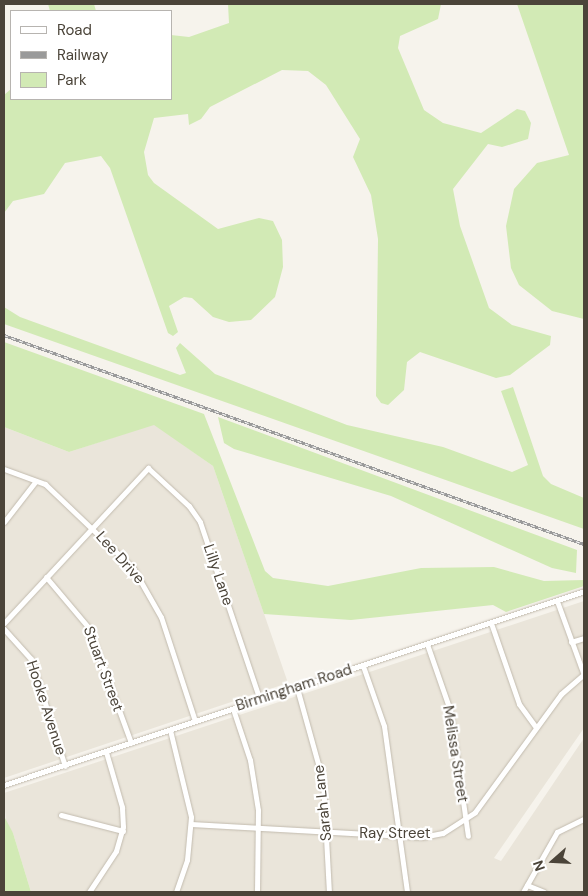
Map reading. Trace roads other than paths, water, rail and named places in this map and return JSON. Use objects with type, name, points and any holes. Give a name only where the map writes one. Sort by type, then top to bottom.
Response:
[{"type":"street","name":"Lilly Lane","points":[[91,527],[148,468],[189,506],[200,522],[260,700]]},
{"type":"street","name":"Lee Drive","points":[[4,469],[35,482],[45,484],[133,568],[154,600],[195,721]]},
{"type":"street","points":[[4,522],[35,482]]},
{"type":"street","points":[[4,623],[91,527]]},
{"type":"street","name":"Stuart Street","points":[[46,577],[89,628],[131,744]]},
{"type":"street","name":"Birmingham Road","points":[[4,785],[584,591]]},
{"type":"street","points":[[557,600],[570,642],[584,675]]},
{"type":"street","points":[[491,623],[519,704],[536,727]]},
{"type":"street","name":"Hooke Avenue","points":[[4,629],[31,659],[65,766]]},
{"type":"street","points":[[570,642],[584,638]]},
{"type":"street","name":"Melissa Street","points":[[427,644],[450,710],[468,836]]},
{"type":"street","points":[[363,666],[384,726],[407,892]]},
{"type":"street","name":"Ray Street","points":[[191,824],[398,836],[443,833],[466,821],[561,694],[584,675]]},
{"type":"street","name":"Sarah Lane","points":[[297,688],[320,764],[327,833],[329,892]]},
{"type":"street","points":[[234,708],[250,760],[259,828],[257,892]]},
{"type":"street","points":[[170,730],[188,794],[191,824],[176,892]]},
{"type":"street","points":[[90,892],[122,831],[122,807],[106,752]]},
{"type":"street","points":[[61,814],[122,831]]},
{"type":"street","points":[[523,892],[557,832],[584,819]]},
{"type":"street","points":[[528,885],[544,892]]},
{"type":"railway","points":[[4,335],[584,544]]}]
